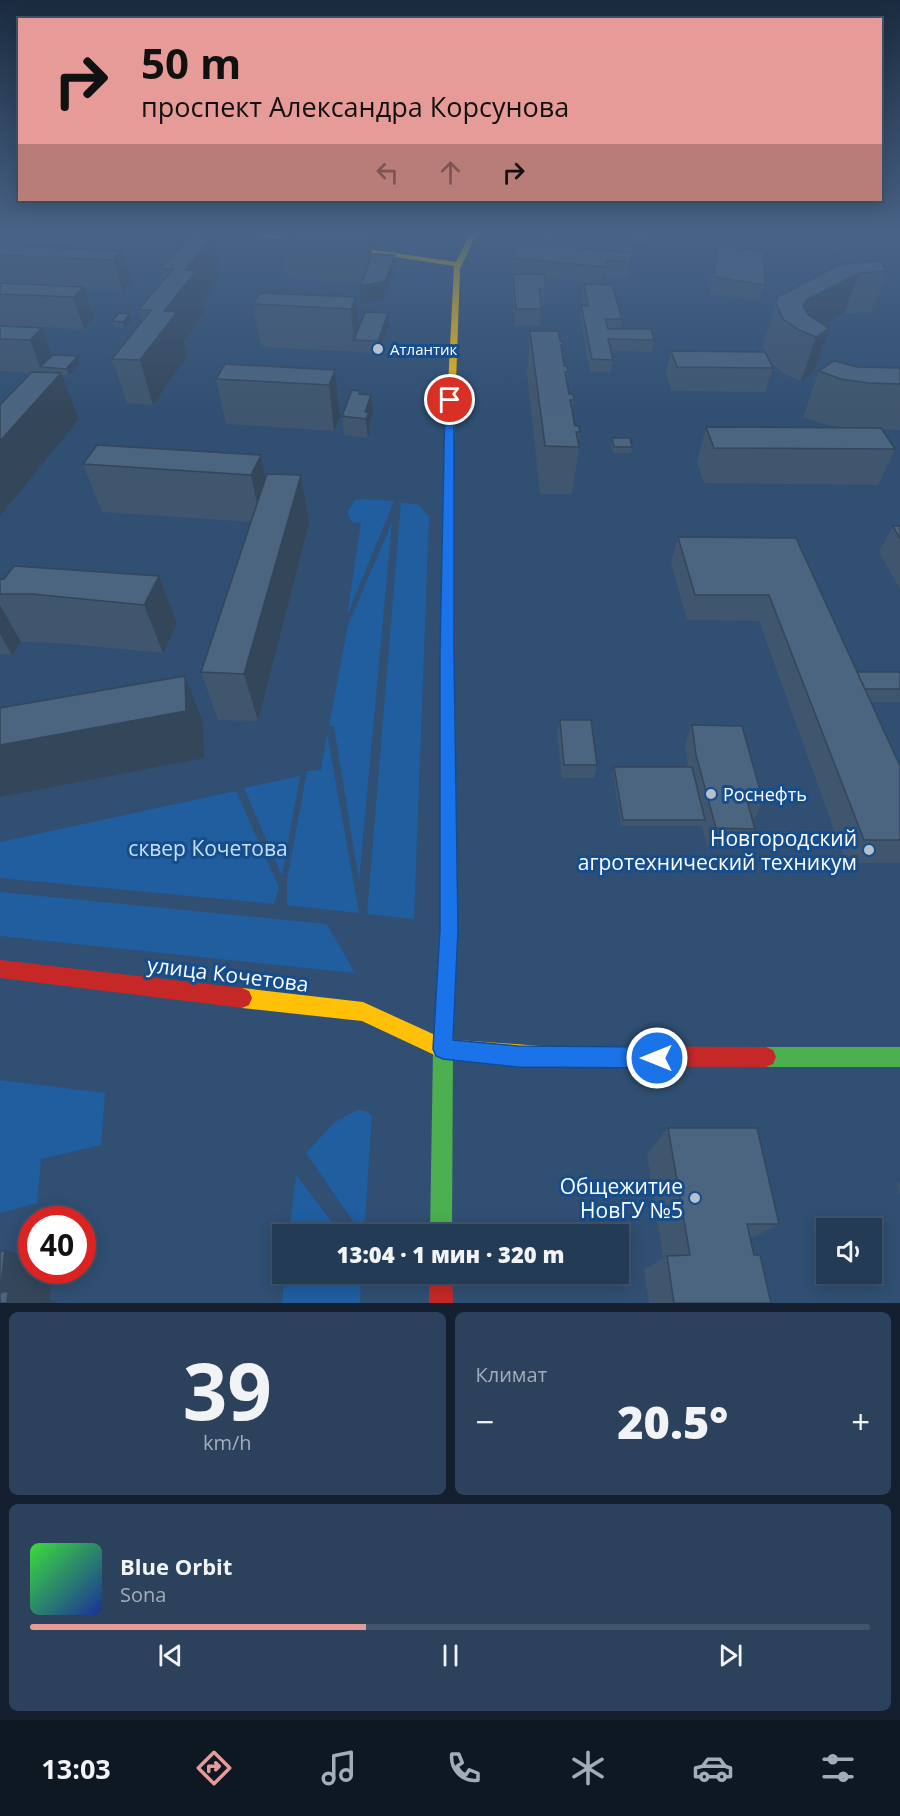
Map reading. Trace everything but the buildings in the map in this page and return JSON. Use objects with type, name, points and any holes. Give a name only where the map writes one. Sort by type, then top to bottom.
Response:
[{"type":"street","points":[[441,1224],[443,1049],[449,929],[447,484],[450,379],[456,294]]},
{"type":"street","name":"улица Кочетова","points":[[0,969],[363,1012],[443,1049]]},
{"type":"street","points":[[443,1049],[540,1057],[900,1057]]},
{"type":"street","points":[[441,1284],[441,1303]]},
{"type":"green space","points":[[360,499],[394,501],[347,616],[361,523],[352,522],[347,513],[354,501]]},
{"type":"green space","points":[[401,502],[419,505],[429,517],[414,919],[367,914]]},
{"type":"green space","points":[[392,522],[359,881],[334,726],[329,726],[348,625]]},
{"type":"green space","points":[[327,733],[359,913],[287,905],[287,880],[307,771],[321,770]]},
{"type":"green space","points":[[300,776],[282,876],[244,788]]},
{"type":"green space","name":"сквер Кочетова","points":[[236,791],[279,887],[274,904],[0,878],[0,842]]},
{"type":"green space","points":[[0,892],[327,924],[355,973],[0,936]]},
{"type":"green space","points":[[0,1080],[105,1093],[101,1145],[41,1159],[37,1203],[18,1206],[18,1208],[0,1213]]},
{"type":"green space","points":[[358,1110],[366,1111],[372,1116],[365,1224],[355,1224],[306,1153],[335,1122]]},
{"type":"green space","points":[[296,1175],[333,1224],[290,1224]]},
{"type":"green space","points":[[284,1284],[361,1284],[360,1303],[282,1303]]},
{"type":"traffic: fast","points":[[441,1224],[443,1049],[449,929],[448,696]]},
{"type":"traffic: fast","points":[[766,1057],[900,1057]]},
{"type":"traffic: slow","points":[[449,467],[455,294]]},
{"type":"traffic: slow","points":[[242,998],[363,1012],[443,1049],[541,1056]]},
{"type":"traffic: jam","points":[[448,696],[449,467]]},
{"type":"traffic: jam","points":[[0,969],[242,998]]},
{"type":"traffic: jam","points":[[541,1056],[766,1057]]},
{"type":"traffic: jam","points":[[441,1284],[441,1303]]},
{"type":"place","name":"Атлантик","points":[[378,349]]},
{"type":"place","name":"Роснефть","points":[[711,794]]},
{"type":"place","name":"Новгородский агротехнический техникум","points":[[869,850]]},
{"type":"place","name":"Общежитие НовГУ №5","points":[[695,1198]]},
{"type":"route","points":[[450,400],[447,484],[449,929],[443,1049],[518,1056],[657,1058]]}]
